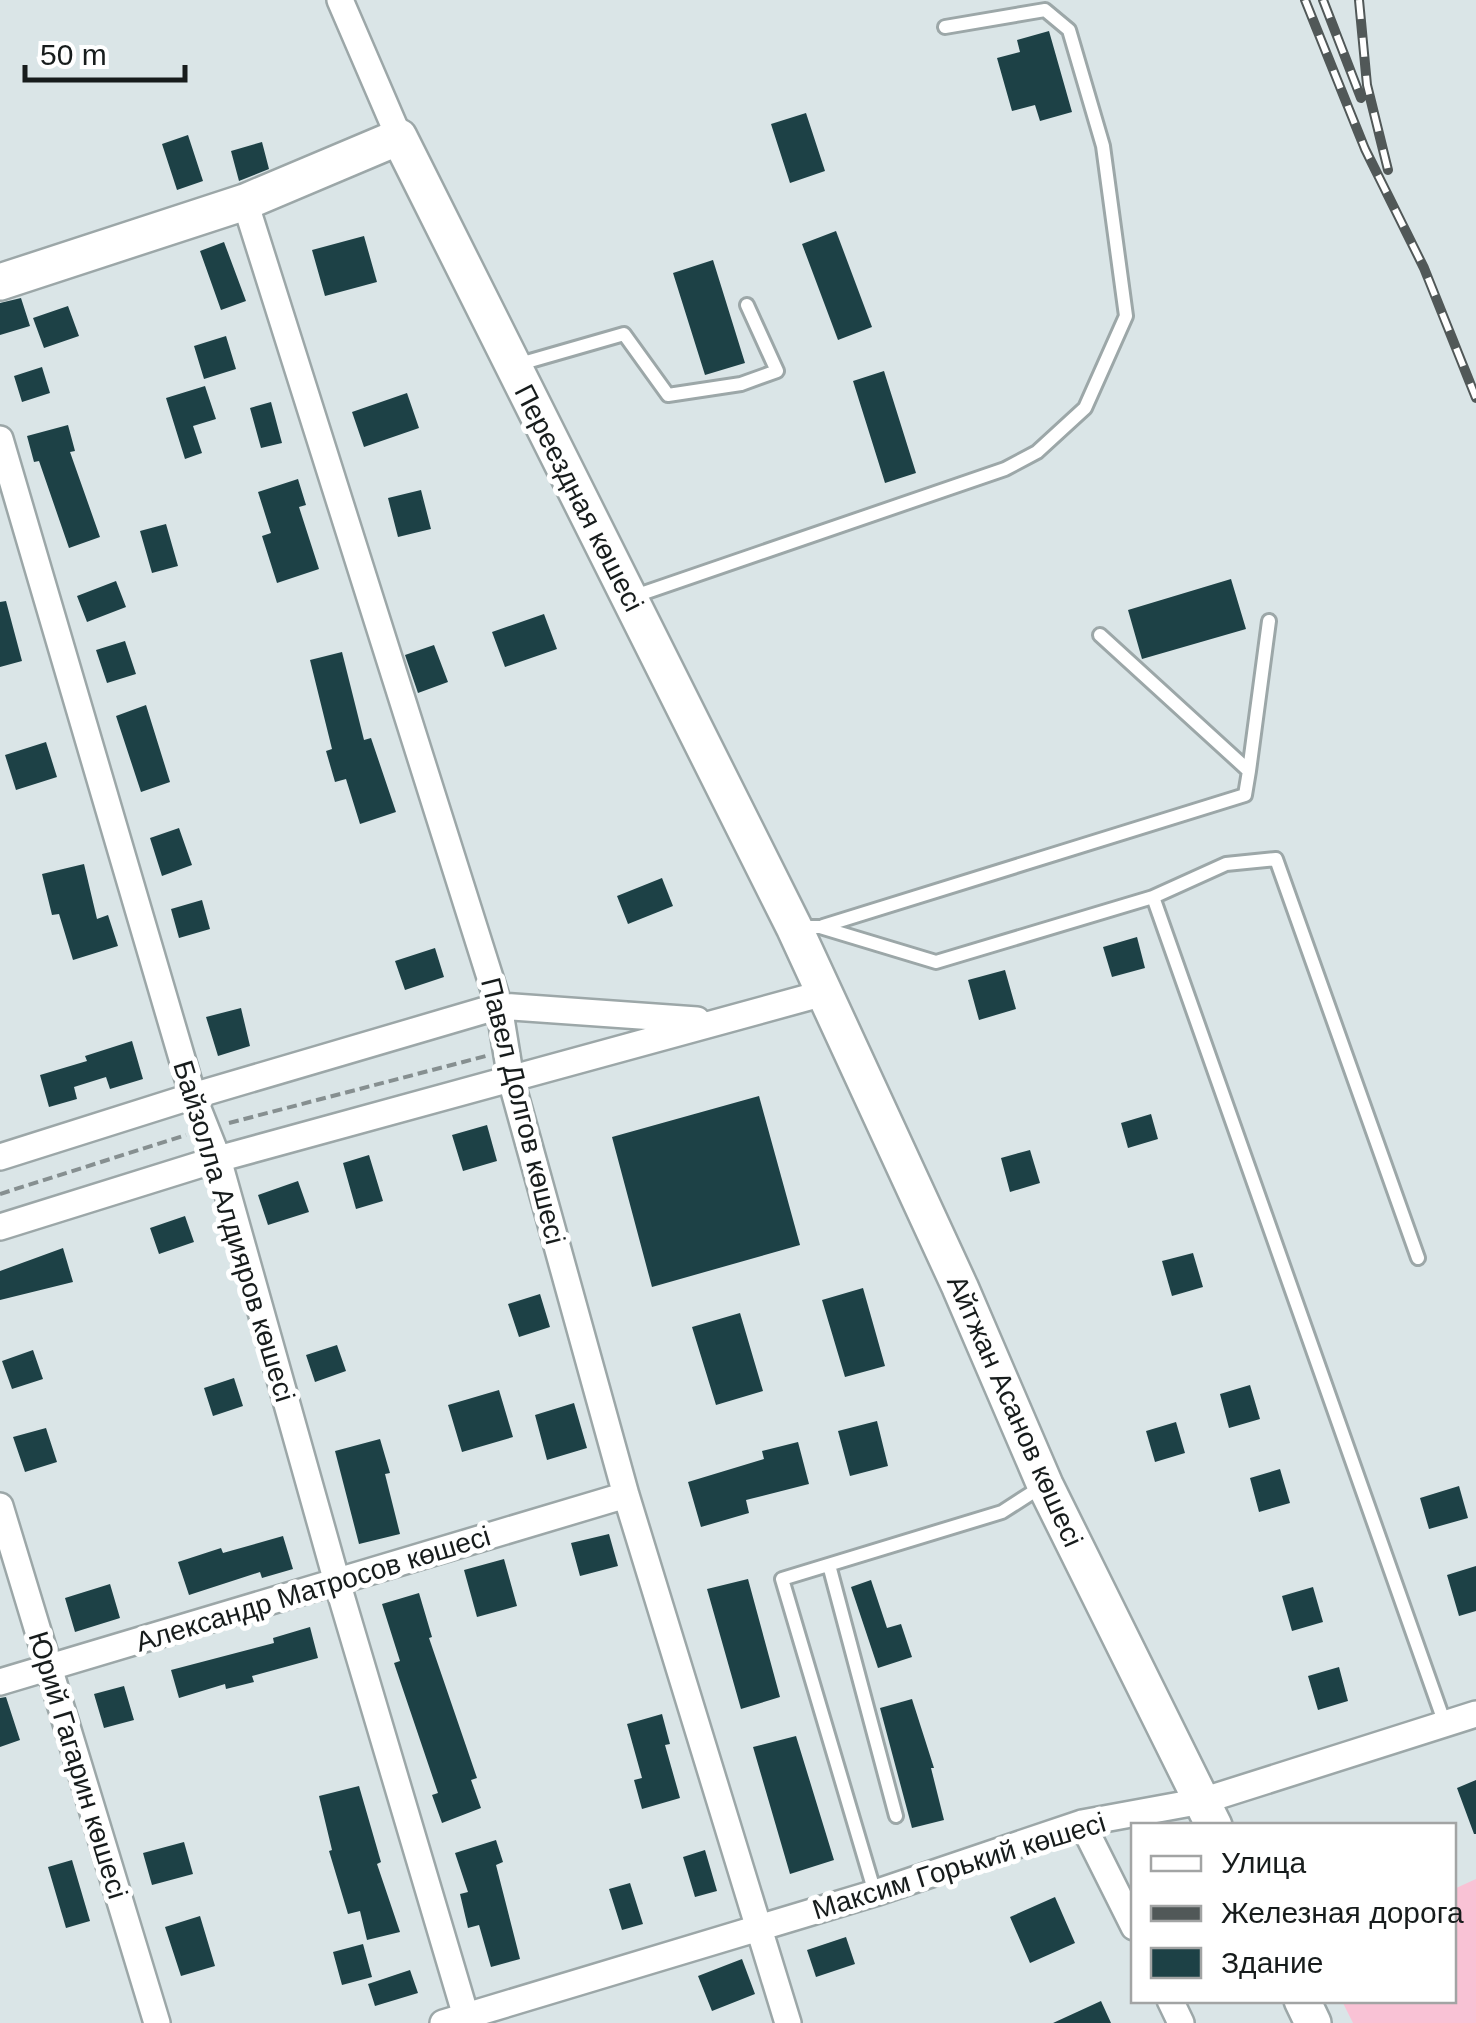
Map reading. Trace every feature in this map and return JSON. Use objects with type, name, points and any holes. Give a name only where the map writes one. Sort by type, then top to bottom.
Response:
[{"type":"street","name":"Переездная көшесі","points":[[340,0],[399,137],[629,598],[807,927],[824,992]]},
{"type":"street","points":[[0,282],[245,202],[399,137]]},
{"type":"street","name":"Павел Долгов көшесі","points":[[245,202],[499,1006],[511,1080],[626,1495],[788,2023]]},
{"type":"street","name":"Байзолла Алдияров көшесі","points":[[0,439],[193,1096],[218,1159],[459,2021]]},
{"type":"street","points":[[0,1227],[218,1159],[824,992]]},
{"type":"street","name":"Айтжан Асанов көшесі","points":[[824,992],[960,1287],[1045,1485],[1208,1813]]},
{"type":"street","points":[[0,1157],[499,1006],[714,1021]]},
{"type":"street","name":"Александр Матросов көшесі","points":[[0,1682],[626,1495]]},
{"type":"street","name":"Юрий Гагарин көшесі","points":[[0,1506],[157,2023]]},
{"type":"street","name":"Максим Горький көшесі","points":[[459,2021],[875,1894],[1082,1822],[1208,1813],[1476,1714]]},
{"type":"street","points":[[1082,1822],[1131,1921]]},
{"type":"lane","points":[[629,598],[1005,469],[1036,452],[1085,408],[1126,316],[1103,146],[1069,30],[1045,10],[945,27]]},
{"type":"lane","points":[[514,366],[624,334],[668,395],[741,384],[777,371],[748,305]]},
{"type":"lane","points":[[807,927],[1245,795],[1269,621]]},
{"type":"lane","points":[[1100,635],[1248,772]]},
{"type":"lane","points":[[807,927],[936,962],[1153,897],[1226,864],[1276,859],[1418,1258]]},
{"type":"lane","points":[[1153,897],[1445,1724]]},
{"type":"lane","points":[[875,1894],[782,1580],[1002,1512],[1045,1485]]},
{"type":"lane","points":[[829,1565],[896,1816]]},
{"type":"path","points":[[0,1194],[206,1129],[507,1050]]},
{"type":"shaded area","points":[[1476,1879],[1476,2023],[1353,2023],[1343,2003],[1456,2003],[1456,1888]]},
{"type":"building","points":[[1049,31],[1072,112],[1040,121],[1035,105],[1012,111],[997,58],[1020,52],[1017,40]]},
{"type":"building","points":[[806,113],[825,171],[790,183],[771,124]]},
{"type":"building","points":[[188,135],[203,181],[177,190],[162,144]]},
{"type":"building","points":[[262,142],[269,169],[239,181],[231,151]]},
{"type":"building","points":[[836,231],[872,327],[838,340],[802,244]]},
{"type":"building","points":[[364,236],[377,282],[325,296],[312,250]]},
{"type":"building","points":[[224,242],[246,301],[221,310],[200,251]]},
{"type":"building","points":[[713,260],[745,363],[705,375],[673,273]]},
{"type":"building","points":[[21,298],[30,326],[0,335],[0,303]]},
{"type":"building","points":[[68,306],[79,336],[44,348],[33,318]]},
{"type":"building","points":[[226,336],[236,369],[204,379],[194,346]]},
{"type":"building","points":[[42,367],[50,393],[22,402],[14,376]]},
{"type":"building","points":[[884,371],[916,473],[885,483],[853,381]]},
{"type":"building","points":[[205,386],[216,419],[193,426],[202,453],[185,459],[166,398]]},
{"type":"building","points":[[407,393],[419,428],[364,447],[352,412]]},
{"type":"building","points":[[271,402],[282,443],[261,448],[250,408]]},
{"type":"building","points":[[68,425],[75,451],[70,452],[100,537],[69,548],[27,436]]},
{"type":"building","points":[[298,479],[306,505],[299,507],[319,569],[277,583],[262,536],[271,533],[258,492]]},
{"type":"building","points":[[421,490],[431,529],[398,537],[388,498]]},
{"type":"building","points":[[166,524],[178,566],[152,573],[140,531]]},
{"type":"building","points":[[1231,579],[1246,629],[1142,659],[1128,610]]},
{"type":"building","points":[[116,581],[126,607],[87,622],[77,596]]},
{"type":"building","points":[[6,601],[22,661],[0,667],[0,602]]},
{"type":"building","points":[[544,614],[557,649],[505,667],[492,632]]},
{"type":"building","points":[[125,641],[136,674],[107,683],[96,650]]},
{"type":"building","points":[[434,645],[448,682],[418,693],[405,655]]},
{"type":"building","points":[[342,652],[364,740],[371,738],[396,812],[360,824],[346,779],[335,782],[326,751],[332,749],[310,660]]},
{"type":"building","points":[[146,705],[170,782],[141,792],[116,716]]},
{"type":"building","points":[[46,742],[57,777],[16,790],[5,755]]},
{"type":"building","points":[[179,828],[192,865],[162,876],[150,838]]},
{"type":"building","points":[[84,864],[97,919],[108,915],[118,946],[73,960],[59,914],[52,915],[42,874]]},
{"type":"building","points":[[662,878],[673,906],[628,924],[617,896]]},
{"type":"building","points":[[202,900],[210,929],[179,938],[171,909]]},
{"type":"building","points":[[1137,937],[1145,968],[1112,977],[1103,947]]},
{"type":"building","points":[[435,948],[444,977],[405,990],[395,961]]},
{"type":"building","points":[[1005,970],[1016,1009],[979,1020],[968,980]]},
{"type":"building","points":[[241,1008],[250,1046],[218,1056],[206,1017]]},
{"type":"building","points":[[132,1041],[143,1079],[110,1089],[106,1077],[74,1087],[77,1099],[49,1107],[40,1075],[87,1061],[85,1056]]},
{"type":"building","points":[[759,1096],[800,1245],[652,1287],[612,1137]]},
{"type":"building","points":[[1151,1114],[1158,1139],[1128,1148],[1121,1123]]},
{"type":"building","points":[[487,1125],[497,1161],[463,1171],[452,1135]]},
{"type":"building","points":[[1030,1150],[1040,1183],[1010,1192],[1001,1158]]},
{"type":"building","points":[[369,1155],[383,1201],[356,1209],[343,1163]]},
{"type":"building","points":[[298,1181],[309,1212],[268,1225],[258,1195]]},
{"type":"building","points":[[185,1216],[194,1242],[159,1254],[150,1228]]},
{"type":"building","points":[[63,1248],[73,1282],[0,1300],[0,1271]]},
{"type":"building","points":[[1193,1253],[1203,1287],[1172,1296],[1162,1261]]},
{"type":"building","points":[[863,1288],[885,1366],[845,1377],[822,1300]]},
{"type":"building","points":[[540,1294],[550,1327],[519,1337],[508,1304]]},
{"type":"building","points":[[740,1313],[763,1391],[716,1405],[692,1327]]},
{"type":"building","points":[[337,1345],[346,1371],[315,1382],[306,1355]]},
{"type":"building","points":[[33,1350],[43,1379],[12,1389],[2,1361]]},
{"type":"building","points":[[234,1378],[243,1406],[213,1416],[204,1388]]},
{"type":"building","points":[[1250,1385],[1260,1419],[1229,1428],[1220,1394]]},
{"type":"building","points":[[499,1390],[513,1437],[462,1452],[448,1405]]},
{"type":"building","points":[[574,1403],[587,1448],[547,1460],[535,1415]]},
{"type":"building","points":[[877,1421],[888,1466],[850,1476],[838,1431]]},
{"type":"building","points":[[1176,1422],[1185,1453],[1155,1462],[1146,1431]]},
{"type":"building","points":[[46,1428],[57,1462],[25,1472],[13,1437]]},
{"type":"building","points":[[380,1439],[400,1534],[359,1544],[335,1451]]},
{"type":"building","points":[[798,1442],[809,1484],[746,1500],[749,1513],[701,1527],[688,1482],[764,1459],[762,1451]]},
{"type":"building","points":[[1280,1469],[1290,1503],[1259,1512],[1250,1478]]},
{"type":"building","points":[[1459,1486],[1468,1518],[1429,1529],[1420,1498]]},
{"type":"building","points":[[609,1534],[618,1566],[580,1576],[571,1543]]},
{"type":"building","points":[[283,1536],[293,1569],[262,1578],[260,1572],[189,1595],[178,1562],[221,1548],[223,1553]]},
{"type":"building","points":[[504,1559],[517,1606],[477,1617],[464,1570]]},
{"type":"building","points":[[1476,1566],[1476,1611],[1459,1616],[1447,1575]]},
{"type":"building","points":[[748,1579],[780,1697],[741,1709],[707,1589]]},
{"type":"building","points":[[871,1580],[887,1628],[901,1624],[912,1657],[878,1668],[851,1587]]},
{"type":"building","points":[[110,1584],[120,1618],[75,1632],[65,1598]]},
{"type":"building","points":[[1313,1587],[1323,1622],[1292,1631],[1282,1596]]},
{"type":"building","points":[[419,1593],[432,1637],[429,1638],[477,1778],[471,1780],[481,1808],[442,1823],[432,1795],[438,1793],[394,1663],[400,1661],[382,1604]]},
{"type":"building","points":[[310,1627],[318,1658],[252,1676],[254,1682],[226,1689],[225,1684],[179,1698],[171,1670],[274,1643],[273,1638]]},
{"type":"building","points":[[1339,1667],[1348,1701],[1318,1710],[1308,1676]]},
{"type":"building","points":[[124,1686],[134,1720],[104,1728],[94,1694]]},
{"type":"building","points":[[6,1697],[20,1740],[0,1747],[0,1698]]},
{"type":"building","points":[[912,1699],[934,1768],[944,1820],[912,1828],[880,1708]]},
{"type":"building","points":[[662,1714],[670,1744],[665,1745],[680,1798],[642,1809],[634,1780],[642,1778],[627,1724]]},
{"type":"building","points":[[796,1736],[834,1860],[790,1874],[753,1747]]},
{"type":"building","points":[[1476,1780],[1476,1834],[1474,1834],[1457,1788]]},
{"type":"building","points":[[359,1786],[381,1862],[377,1864],[400,1932],[367,1940],[360,1911],[348,1914],[329,1851],[332,1850],[319,1796]]},
{"type":"building","points":[[496,1840],[503,1862],[496,1865],[520,1959],[491,1967],[479,1925],[468,1928],[460,1894],[468,1892],[455,1853]]},
{"type":"building","points":[[184,1842],[193,1874],[152,1885],[143,1853]]},
{"type":"building","points":[[705,1850],[717,1891],[695,1897],[683,1857]]},
{"type":"building","points":[[72,1860],[90,1921],[66,1928],[48,1867]]},
{"type":"building","points":[[630,1883],[643,1924],[622,1930],[609,1889]]},
{"type":"building","points":[[1055,1897],[1075,1943],[1030,1963],[1010,1917]]},
{"type":"building","points":[[200,1916],[215,1966],[181,1976],[165,1927]]},
{"type":"building","points":[[846,1937],[855,1964],[816,1977],[807,1950]]},
{"type":"building","points":[[363,1944],[372,1977],[342,1985],[333,1952]]},
{"type":"building","points":[[742,1959],[755,1994],[712,2011],[698,1976]]},
{"type":"building","points":[[410,1970],[418,1993],[375,2006],[368,1984]]},
{"type":"building","points":[[1101,2001],[1111,2023],[1053,2023]]},
{"type":"railway","points":[[1305,0],[1365,149],[1424,268],[1476,398]]},
{"type":"railway","points":[[1323,0],[1361,98]]},
{"type":"railway","points":[[1359,0],[1367,85],[1388,170]]}]
